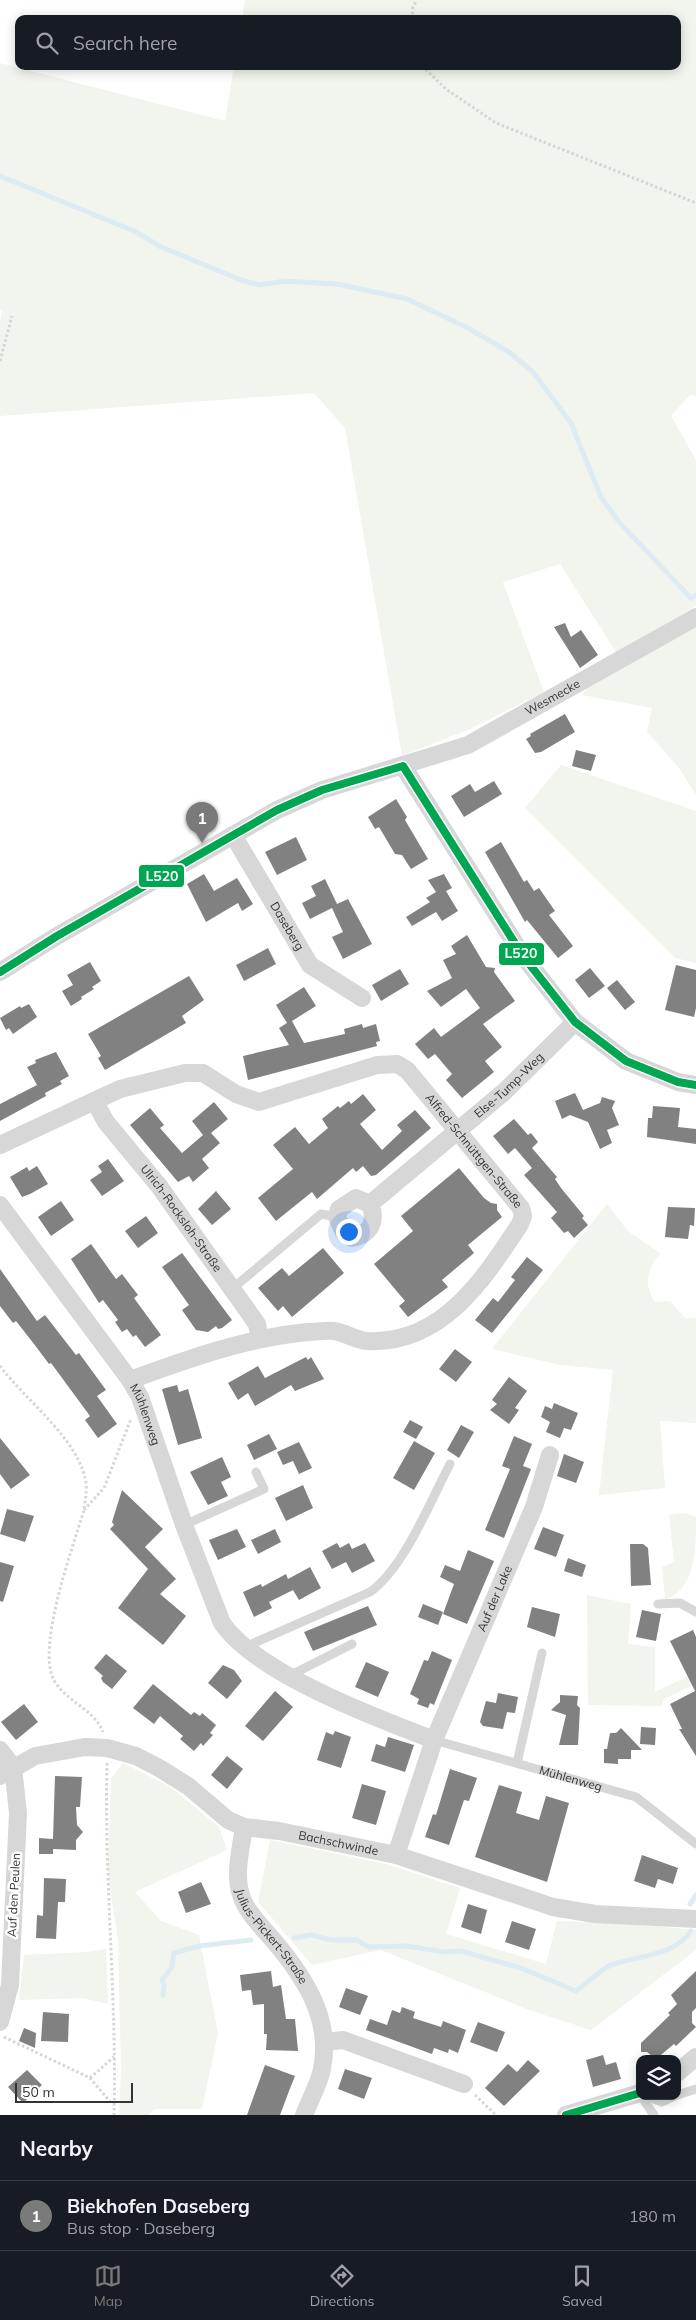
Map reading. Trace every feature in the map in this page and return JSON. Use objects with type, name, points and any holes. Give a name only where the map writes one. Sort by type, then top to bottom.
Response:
[{"type":"street","name":"Wesmecke","points":[[403,766],[468,745],[696,617]]},
{"type":"street","points":[[0,972],[233,835],[322,790],[403,766],[523,956],[575,1022],[626,1061],[678,1082],[696,1085]]},
{"type":"street","name":"Daseberg","points":[[233,835],[310,965],[362,998]]},
{"type":"street","name":"Else-Tump-Weg","points":[[370,1204],[504,1092],[575,1022]]},
{"type":"street","name":"Alfred-Schnüttgen-Straße","points":[[0,1145],[120,1089],[195,1072],[210,1077],[236,1094],[259,1102],[377,1065],[397,1064],[407,1070],[516,1200],[523,1216],[503,1251],[471,1293],[446,1317],[422,1332],[394,1340],[365,1341],[334,1331],[260,1339],[234,1344],[130,1380]]},
{"type":"street","name":"Ulrich-Rocksloh-Straße","points":[[95,1102],[106,1122],[159,1186],[257,1324],[260,1339]]},
{"type":"street","points":[[356,1198],[370,1204],[374,1214],[373,1223],[368,1232],[352,1238],[344,1233],[337,1218],[339,1209],[356,1198]]},
{"type":"street","name":"Mühlenweg","points":[[0,1205],[130,1380],[140,1398],[184,1525],[222,1623],[231,1636],[289,1676],[346,1704],[434,1740]]},
{"type":"street","name":"Auf der Lake","points":[[434,1740],[534,1507],[550,1455]]},
{"type":"street","points":[[396,1855],[434,1740]]},
{"type":"street","name":"Bachschwinde","points":[[6,1772],[36,1756],[61,1749],[85,1746],[107,1748],[136,1756],[173,1776],[228,1820],[244,1827],[279,1831],[396,1855],[553,1907],[595,1914],[696,1919]]},
{"type":"street","points":[[0,1750],[6,1772]]},
{"type":"street","name":"Auf den Peulen","points":[[0,2022],[10,1986],[18,1813],[6,1772]]},
{"type":"street","name":"Julius-Pickert-Straße","points":[[244,1827],[238,1875],[241,1896],[301,1975],[319,2014],[325,2042],[322,2070],[304,2115]]},
{"type":"street","points":[[325,2042],[343,2040],[464,2084]]},
{"type":"street","points":[[681,2070],[696,2057]]},
{"type":"street","points":[[566,2115],[636,2095]]},
{"type":"lane","points":[[232,1289],[321,1214],[337,1218]]},
{"type":"lane","points":[[245,1647],[370,1592],[384,1582],[396,1566],[450,1464]]},
{"type":"lane","points":[[184,1525],[264,1488],[256,1472]]},
{"type":"lane","points":[[658,1604],[680,1603],[696,1612]]},
{"type":"lane","points":[[289,1676],[352,1644]]},
{"type":"lane","points":[[517,1763],[542,1653]]},
{"type":"lane","name":"Mühlenweg","points":[[434,1740],[636,1797],[696,1844]]},
{"type":"lane","points":[[681,2094],[696,2089]]},
{"type":"lane","points":[[644,2100],[654,2115]]},
{"type":"path","points":[[412,15],[413,7],[417,0]]},
{"type":"path","points":[[426,70],[446,89],[496,123],[696,203]]},
{"type":"path","points":[[0,361],[12,316]]},
{"type":"path","points":[[0,1366],[15,1386],[53,1425],[75,1456],[86,1484],[84,1510],[52,1628],[49,1649],[50,1671],[58,1686],[98,1721],[107,1748],[105,1819],[115,2056],[114,2115]]},
{"type":"path","points":[[84,1510],[104,1488],[140,1398]]},
{"type":"path","points":[[0,2036],[90,2078],[114,2105]]},
{"type":"path","points":[[90,2078],[115,2056]]},
{"type":"path","points":[[464,2084],[496,2115]]},
{"type":"shaded area","points":[[245,0],[696,0],[696,396],[690,395],[671,416],[696,460],[696,606],[616,652],[560,564],[503,582],[544,692],[470,729],[402,756],[345,428],[314,393],[0,416],[0,322],[2,311],[0,309],[0,63],[15,67],[15,70],[27,70],[225,121],[233,70],[681,70],[681,15],[243,15]]},
{"type":"shaded area","points":[[696,626],[696,795],[679,768],[647,732],[652,708],[582,695],[593,681]]},
{"type":"shaded area","points":[[561,765],[696,811],[696,963],[675,958],[525,808]]},
{"type":"shaded area","points":[[607,1204],[628,1231],[661,1254],[652,1264],[648,1277],[649,1290],[655,1302],[670,1301],[685,1318],[696,1318],[696,1423],[660,1421],[665,1488],[599,1495],[613,1370],[560,1365],[492,1349]]},
{"type":"shaded area","points":[[686,1513],[696,1517],[696,1543],[692,1567],[683,1587],[665,1600],[662,1567],[674,1562],[669,1515]]},
{"type":"shaded area","points":[[587,1595],[631,1604],[628,1644],[655,1647],[655,1692],[696,1672],[696,1683],[663,1700],[663,1706],[588,1705]]},
{"type":"shaded area","points":[[123,1763],[169,1786],[219,1827],[227,1850],[135,1892],[161,1921],[199,1935],[218,2033],[202,2109],[154,2109],[148,2115],[119,2115],[121,2069],[118,1940],[108,1874],[111,1779]]},
{"type":"shaded area","points":[[270,1840],[386,1864],[460,1888],[446,1934],[546,1964],[557,1921],[635,1924],[696,1930],[696,1950],[591,2030],[529,2010],[381,1950],[312,1965],[258,1902]]},
{"type":"shaded area","points":[[106,1949],[108,2004],[82,1998],[19,2000],[24,1955],[87,1952]]},
{"type":"building","points":[[565,623],[571,637],[581,630],[598,655],[580,668],[554,627]]},
{"type":"building","points":[[565,714],[575,732],[541,752],[535,753],[526,739],[531,736],[530,734]]},
{"type":"building","points":[[576,750],[596,755],[591,771],[572,766]]},
{"type":"building","points":[[494,781],[502,794],[464,817],[451,796],[470,784],[475,792]]},
{"type":"building","points":[[396,799],[407,817],[405,820],[428,859],[411,869],[402,855],[395,854],[379,827],[375,829],[368,817]]},
{"type":"building","points":[[296,837],[307,860],[277,875],[265,852]]},
{"type":"building","points":[[501,842],[524,882],[527,880],[534,891],[539,888],[555,911],[549,915],[573,946],[558,958],[527,920],[525,922],[485,852]]},
{"type":"building","points":[[204,874],[214,891],[237,878],[253,904],[242,911],[238,903],[206,922],[187,884]]},
{"type":"building","points":[[444,874],[452,888],[446,891],[458,911],[442,921],[436,912],[412,926],[406,917],[430,902],[426,898],[436,892],[428,880]]},
{"type":"building","points":[[325,879],[337,904],[348,899],[372,944],[343,959],[332,937],[343,932],[332,908],[310,919],[302,903],[316,896],[311,886]]},
{"type":"building","points":[[467,935],[486,967],[495,968],[494,972],[515,1001],[483,1024],[502,1047],[485,1061],[494,1072],[462,1098],[446,1080],[452,1074],[435,1054],[428,1059],[415,1044],[434,1028],[441,1037],[480,1008],[466,989],[441,1007],[427,991],[452,978],[443,960],[456,954],[451,946]]},
{"type":"building","points":[[268,948],[276,964],[244,981],[236,965]]},
{"type":"building","points":[[90,962],[101,981],[92,987],[94,989],[81,997],[82,999],[71,1006],[62,991],[73,985],[67,975]]},
{"type":"building","points":[[676,965],[696,970],[696,1008],[694,1017],[665,1010]]},
{"type":"building","points":[[590,968],[605,986],[589,998],[575,980]]},
{"type":"building","points":[[400,969],[409,984],[381,1001],[372,985]]},
{"type":"building","points":[[189,976],[204,1000],[182,1016],[186,1023],[105,1070],[98,1058],[101,1056],[88,1034]]},
{"type":"building","points":[[617,980],[635,1002],[625,1010],[607,988]]},
{"type":"building","points":[[304,987],[316,1006],[292,1021],[304,1043],[345,1034],[344,1029],[362,1024],[363,1028],[376,1024],[380,1041],[376,1042],[377,1046],[248,1080],[243,1056],[289,1045],[279,1028],[287,1023],[276,1005]]},
{"type":"building","points":[[29,1004],[37,1017],[13,1034],[9,1028],[6,1030],[0,1018],[20,1006],[21,1008]]},
{"type":"building","points":[[56,1052],[69,1076],[60,1081],[62,1084],[45,1093],[46,1096],[0,1121],[0,1104],[37,1085],[27,1067],[36,1063],[35,1060]]},
{"type":"building","points":[[575,1093],[583,1110],[600,1103],[602,1097],[615,1101],[612,1108],[619,1125],[607,1130],[612,1143],[600,1149],[588,1122],[570,1115],[562,1119],[555,1101]]},
{"type":"building","points":[[363,1094],[376,1110],[360,1124],[382,1150],[402,1131],[397,1125],[415,1110],[431,1128],[376,1175],[371,1176],[363,1166],[356,1172],[353,1168],[317,1199],[312,1192],[276,1221],[258,1198],[293,1169],[273,1145],[295,1127],[309,1144],[328,1128],[322,1119],[338,1106],[340,1108],[349,1101],[351,1104]]},
{"type":"building","points":[[214,1102],[228,1119],[211,1133],[220,1143],[202,1159],[209,1168],[193,1182],[189,1176],[178,1182],[130,1125],[150,1108],[164,1125],[160,1128],[182,1153],[203,1135],[192,1121]]},
{"type":"building","points":[[653,1106],[680,1108],[678,1127],[696,1129],[696,1144],[647,1137],[648,1118],[652,1118]]},
{"type":"building","points":[[514,1119],[528,1135],[531,1133],[538,1142],[532,1148],[557,1177],[555,1179],[561,1188],[584,1216],[582,1218],[588,1225],[574,1238],[568,1231],[564,1233],[551,1218],[557,1212],[524,1175],[532,1168],[515,1148],[508,1154],[493,1136]]},
{"type":"building","points":[[108,1159],[124,1181],[102,1196],[90,1180],[102,1172],[98,1166]]},
{"type":"building","points":[[37,1166],[48,1184],[22,1197],[10,1177],[27,1167],[29,1171]]},
{"type":"building","points":[[459,1168],[484,1198],[491,1203],[497,1204],[497,1210],[502,1217],[468,1245],[474,1253],[442,1280],[448,1287],[408,1317],[399,1306],[405,1301],[374,1264],[413,1231],[401,1216]]},
{"type":"building","points":[[216,1191],[231,1209],[212,1225],[198,1209]]},
{"type":"building","points":[[61,1201],[74,1220],[51,1236],[38,1217]]},
{"type":"building","points":[[668,1207],[695,1208],[694,1226],[690,1225],[688,1239],[665,1237]]},
{"type":"building","points":[[146,1216],[158,1233],[138,1248],[125,1231]]},
{"type":"building","points":[[91,1244],[116,1279],[122,1274],[138,1295],[134,1298],[161,1335],[145,1347],[136,1335],[133,1337],[127,1329],[122,1332],[115,1322],[118,1320],[103,1300],[99,1303],[71,1259]]},
{"type":"building","points":[[323,1248],[344,1273],[292,1317],[283,1306],[278,1311],[258,1288],[282,1268],[289,1276]]},
{"type":"building","points":[[182,1253],[232,1320],[222,1328],[218,1329],[216,1326],[208,1332],[196,1330],[182,1310],[189,1305],[162,1267]]},
{"type":"building","points":[[527,1257],[543,1270],[492,1333],[475,1320],[493,1298],[498,1302],[515,1280],[511,1277]]},
{"type":"building","points":[[0,1269],[37,1321],[45,1315],[76,1355],[79,1353],[106,1390],[97,1396],[117,1424],[98,1438],[85,1420],[90,1416],[51,1363],[49,1364],[16,1321],[13,1323],[0,1306]]},
{"type":"building","points":[[455,1349],[472,1362],[456,1382],[439,1369]]},
{"type":"building","points":[[306,1357],[308,1360],[311,1357],[324,1379],[295,1391],[291,1385],[255,1406],[248,1393],[238,1400],[228,1383],[258,1366],[265,1378]]},
{"type":"building","points":[[509,1377],[527,1391],[515,1408],[519,1410],[509,1424],[490,1410],[497,1404],[492,1400]]},
{"type":"building","points":[[177,1385],[179,1392],[188,1389],[202,1438],[178,1445],[162,1389]]},
{"type":"building","points":[[554,1403],[578,1413],[571,1430],[564,1428],[560,1438],[546,1432],[550,1422],[541,1417],[545,1406],[552,1409]]},
{"type":"building","points":[[410,1420],[423,1427],[416,1439],[403,1432]]},
{"type":"building","points":[[461,1425],[474,1432],[459,1458],[447,1450]]},
{"type":"building","points":[[269,1434],[277,1449],[254,1460],[247,1445]]},
{"type":"building","points":[[514,1436],[532,1444],[523,1466],[531,1469],[504,1538],[485,1530],[510,1469],[502,1466]]},
{"type":"building","points":[[0,1438],[30,1475],[11,1489],[0,1474]]},
{"type":"building","points":[[414,1441],[435,1453],[414,1490],[393,1478]]},
{"type":"building","points":[[299,1442],[312,1468],[299,1474],[293,1461],[283,1465],[277,1452]]},
{"type":"building","points":[[564,1454],[584,1462],[576,1483],[557,1476]]},
{"type":"building","points":[[222,1457],[231,1477],[221,1482],[228,1496],[208,1505],[190,1472]]},
{"type":"building","points":[[303,1485],[313,1508],[286,1521],[275,1498]]},
{"type":"building","points":[[122,1490],[163,1529],[145,1547],[176,1579],[160,1594],[186,1616],[163,1645],[118,1608],[148,1569],[110,1529],[114,1525],[112,1522]]},
{"type":"building","points":[[7,1509],[34,1516],[25,1542],[0,1534]]},
{"type":"building","points":[[543,1527],[564,1535],[556,1557],[534,1549]]},
{"type":"building","points":[[237,1529],[246,1547],[218,1560],[209,1540]]},
{"type":"building","points":[[275,1529],[281,1542],[258,1554],[251,1540]]},
{"type":"building","points":[[337,1543],[340,1548],[349,1543],[352,1549],[365,1543],[375,1561],[352,1573],[346,1562],[332,1569],[322,1551]]},
{"type":"building","points":[[630,1544],[643,1544],[648,1548],[651,1585],[631,1586]]},
{"type":"building","points":[[468,1550],[494,1561],[467,1624],[443,1614],[454,1584],[440,1577],[445,1565],[460,1571]]},
{"type":"building","points":[[568,1558],[586,1565],[582,1577],[564,1571]]},
{"type":"building","points":[[0,1562],[14,1566],[3,1602],[0,1601]]},
{"type":"building","points":[[310,1567],[321,1588],[299,1600],[293,1590],[269,1602],[272,1608],[254,1617],[243,1592],[261,1584],[262,1587],[286,1574],[288,1579]]},
{"type":"building","points":[[423,1604],[443,1612],[438,1625],[418,1617]]},
{"type":"building","points":[[368,1606],[377,1625],[313,1651],[304,1632]]},
{"type":"building","points":[[532,1607],[560,1614],[555,1637],[527,1627]]},
{"type":"building","points":[[642,1610],[661,1614],[656,1641],[636,1637]]},
{"type":"building","points":[[693,1630],[696,1637],[696,1756],[679,1729],[682,1729],[670,1704],[695,1691],[670,1641]]},
{"type":"building","points":[[432,1651],[452,1660],[434,1705],[430,1703],[428,1708],[417,1704],[419,1699],[410,1694],[424,1660],[428,1661]]},
{"type":"building","points":[[106,1654],[127,1671],[112,1689],[103,1682],[101,1678],[103,1676],[94,1668]]},
{"type":"building","points":[[366,1662],[389,1672],[378,1697],[355,1687]]},
{"type":"building","points":[[223,1665],[234,1670],[242,1681],[227,1699],[208,1683]]},
{"type":"building","points":[[153,1684],[191,1715],[194,1712],[200,1716],[202,1713],[216,1725],[210,1733],[213,1735],[203,1746],[201,1743],[194,1751],[180,1739],[183,1736],[160,1716],[154,1724],[133,1708]]},
{"type":"building","points":[[275,1691],[293,1707],[263,1741],[245,1726]]},
{"type":"building","points":[[498,1693],[518,1697],[515,1713],[507,1712],[503,1729],[483,1726],[480,1722],[486,1701],[496,1703]]},
{"type":"building","points":[[560,1695],[578,1696],[577,1705],[580,1708],[578,1745],[559,1745],[566,1715],[551,1710],[560,1702]]},
{"type":"building","points":[[24,1704],[38,1722],[16,1740],[1,1722]]},
{"type":"building","points":[[641,1727],[656,1728],[655,1745],[640,1744]]},
{"type":"building","points":[[621,1728],[642,1750],[631,1750],[631,1759],[618,1759],[618,1764],[604,1763],[604,1749],[607,1749],[610,1733],[616,1733]]},
{"type":"building","points":[[335,1731],[351,1737],[341,1768],[317,1760],[326,1732],[333,1735]]},
{"type":"building","points":[[388,1737],[414,1745],[405,1772],[371,1761],[376,1744],[385,1747]]},
{"type":"building","points":[[227,1756],[243,1769],[227,1789],[211,1775]]},
{"type":"building","points":[[450,1769],[477,1778],[469,1801],[464,1800],[449,1845],[425,1837],[433,1814],[436,1815]]},
{"type":"building","points":[[55,1776],[82,1777],[80,1807],[76,1807],[77,1825],[83,1832],[76,1840],[76,1850],[53,1849],[53,1854],[39,1854],[39,1838],[53,1839]]},
{"type":"building","points":[[362,1784],[386,1791],[376,1825],[352,1818]]},
{"type":"building","points":[[499,1785],[522,1792],[516,1813],[539,1820],[546,1796],[569,1803],[547,1882],[475,1857]]},
{"type":"building","points":[[642,1855],[678,1868],[673,1884],[658,1879],[655,1888],[634,1881]]},
{"type":"building","points":[[44,1878],[66,1879],[65,1902],[58,1902],[56,1939],[36,1938],[37,1915],[43,1916]]},
{"type":"building","points":[[201,1882],[211,1904],[186,1913],[178,1892]]},
{"type":"building","points":[[468,1904],[487,1910],[481,1934],[461,1927]]},
{"type":"building","points":[[512,1921],[536,1929],[529,1950],[505,1942]]},
{"type":"building","points":[[271,1971],[273,1987],[281,1985],[286,2019],[295,2019],[298,2051],[266,2050],[267,2034],[264,2034],[264,2004],[253,2005],[251,1990],[242,1991],[240,1975]]},
{"type":"building","points":[[696,1971],[696,2008],[692,2012],[692,2023],[696,2027],[676,2046],[674,2044],[661,2055],[641,2052],[641,2043],[670,2015],[668,2013],[677,2004],[671,1995]]},
{"type":"building","points":[[346,1988],[368,1996],[360,2015],[339,2007]]},
{"type":"building","points":[[402,2007],[415,2012],[413,2018],[441,2027],[443,2021],[466,2030],[458,2053],[449,2049],[448,2053],[434,2048],[432,2054],[366,2030],[370,2019],[387,2025],[392,2010],[400,2013]]},
{"type":"building","points":[[43,2012],[69,2014],[68,2042],[41,2041]]},
{"type":"building","points":[[478,2022],[505,2032],[497,2052],[470,2042]]},
{"type":"building","points":[[24,2028],[36,2033],[35,2048],[19,2041]]},
{"type":"building","points":[[603,2055],[606,2065],[616,2062],[621,2079],[593,2087],[586,2060]]},
{"type":"building","points":[[528,2060],[540,2071],[504,2106],[485,2088],[508,2064],[517,2072]]},
{"type":"building","points":[[265,2065],[295,2076],[280,2115],[247,2115]]},
{"type":"building","points":[[345,2069],[372,2078],[364,2099],[338,2089]]},
{"type":"building","points":[[27,2070],[42,2085],[23,2103],[8,2087]]},
{"type":"waterway","points":[[0,176],[134,231],[161,247],[241,280],[259,285],[285,281],[337,284],[407,299],[468,328],[509,352],[533,372],[571,423],[601,497],[619,522],[691,598],[696,595]]},
{"type":"waterway","points":[[690,1904],[696,1895]]},
{"type":"waterway","points":[[294,1938],[311,1935],[331,1940],[356,1940],[369,1947],[407,1946],[444,1952],[461,1951],[521,1968],[576,1991],[607,1967],[675,1946],[691,1931]]},
{"type":"waterway","points":[[163,1995],[164,1985],[162,1980],[172,1967],[174,1953],[199,1946],[251,1940]]},
{"type":"transit line","name":"L520","points":[[0,972],[57,936],[277,810],[322,790],[403,766],[523,956],[575,1022],[626,1061],[678,1082],[696,1085]]},
{"type":"transit line","name":"L520","points":[[566,2115],[636,2094]]},
{"type":"place","name":"Biekhofen Daseberg","points":[[202,843]]}]
